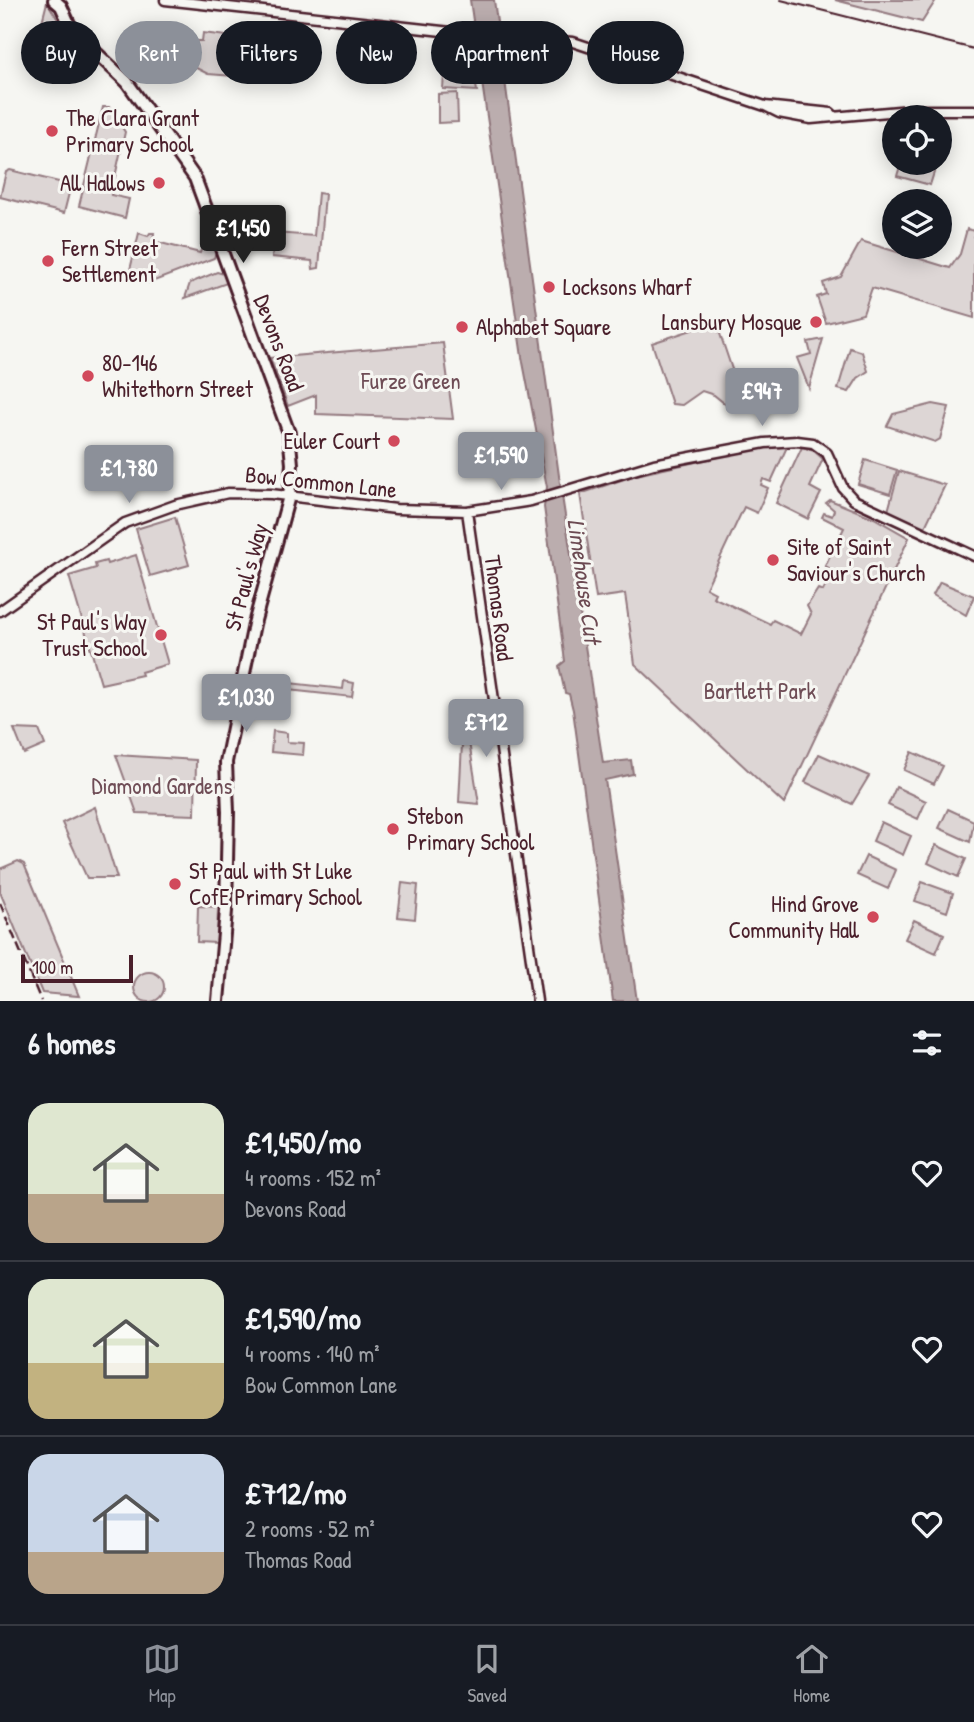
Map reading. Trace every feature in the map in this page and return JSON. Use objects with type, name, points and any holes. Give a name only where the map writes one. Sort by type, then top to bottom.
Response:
[{"type":"main road","name":"Devons Road","points":[[61,2],[68,25],[127,82],[195,178],[289,432],[292,464],[289,496]]},
{"type":"main road","name":"St Paul's Way","points":[[218,1001],[226,911],[226,762],[254,624],[289,496]]},
{"type":"street","points":[[165,0],[578,44],[765,106],[799,114],[831,113],[834,116],[924,109],[974,110]]},
{"type":"street","name":"Bow Common Lane","points":[[0,611],[132,520],[228,493],[289,496],[396,509],[467,511],[542,497],[639,468],[736,447],[782,441],[808,442],[827,453],[843,488],[854,500],[974,556]]},
{"type":"street","name":"Thomas Road","points":[[467,511],[537,1001]]},
{"type":"green space","points":[[835,0],[936,0],[922,22]]},
{"type":"green space","points":[[47,2],[59,21],[42,21]]},
{"type":"green space","points":[[203,33],[216,35],[216,75],[202,71]]},
{"type":"green space","points":[[443,84],[476,84],[477,91],[443,89]]},
{"type":"green space","points":[[457,93],[458,122],[438,123],[438,94]]},
{"type":"green space","points":[[103,107],[109,107],[125,132],[111,195],[129,199],[125,218],[79,206]]},
{"type":"green space","points":[[10,170],[71,185],[64,213],[0,197],[6,172]]},
{"type":"green space","points":[[897,175],[933,175],[930,185]]},
{"type":"green space","points":[[318,193],[325,194],[319,268],[313,269],[312,261],[272,257],[275,233],[314,236]]},
{"type":"green space","points":[[967,229],[974,231],[974,318],[872,288],[863,314],[826,323],[817,297],[826,294],[823,283],[841,277],[861,241],[882,247],[882,259],[920,259],[950,268],[960,254]]},
{"type":"green space","points":[[139,233],[148,236],[154,233],[153,241],[200,253],[203,244],[211,245],[211,238],[216,252],[214,258],[149,283],[128,278]]},
{"type":"green space","points":[[217,272],[224,274],[227,283],[185,298],[190,283]]},
{"type":"green space","points":[[716,322],[740,393],[737,398],[724,403],[714,395],[702,391],[682,405],[672,404],[652,343]]},
{"type":"green space","points":[[823,339],[809,388],[797,358],[811,354],[808,342]]},
{"type":"green space","name":"Furze Green","points":[[443,343],[453,419],[316,414],[316,395],[288,406],[270,358]]},
{"type":"green space","points":[[850,348],[862,352],[868,371],[858,378],[849,392],[838,389]]},
{"type":"green space","points":[[933,404],[949,407],[940,439],[935,442],[887,426],[893,414]]},
{"type":"green space","name":"Bartlett Park","points":[[769,446],[787,447],[771,482],[763,479],[761,485],[768,488],[757,513],[744,507],[706,588],[715,593],[713,597],[770,624],[773,620],[801,634],[811,614],[807,606],[818,589],[823,591],[830,576],[827,574],[829,568],[825,566],[832,551],[842,542],[838,540],[844,528],[822,517],[824,513],[832,516],[834,510],[826,503],[830,500],[874,518],[909,538],[784,804],[635,664],[625,594],[596,598],[580,494],[636,475]]},
{"type":"green space","points":[[802,447],[814,451],[823,459],[810,487],[821,493],[808,519],[776,503]]},
{"type":"green space","points":[[865,460],[897,470],[890,494],[858,484]]},
{"type":"green space","points":[[899,471],[945,485],[924,529],[888,511]]},
{"type":"green space","points":[[175,517],[189,565],[150,576],[136,529]]},
{"type":"green space","points":[[136,555],[168,664],[141,672],[142,675],[101,684],[69,576],[96,568],[95,564],[106,561],[107,564]]},
{"type":"green space","points":[[940,582],[974,596],[966,615],[933,595]]},
{"type":"green space","points":[[262,680],[343,689],[344,681],[354,683],[352,697],[261,687]]},
{"type":"green space","points":[[14,729],[39,730],[45,745],[24,754]]},
{"type":"green space","points":[[273,731],[287,733],[287,742],[304,743],[303,755],[271,752]]},
{"type":"green space","points":[[469,742],[479,804],[459,802],[462,744]]},
{"type":"green space","points":[[912,752],[943,766],[934,784],[904,770]]},
{"type":"green space","points":[[819,754],[869,776],[852,804],[805,782]]},
{"type":"green space","name":"Diamond Gardens","points":[[116,755],[196,760],[195,815],[137,813]]},
{"type":"green space","points":[[896,787],[926,801],[918,819],[888,805]]},
{"type":"green space","points":[[95,807],[117,878],[87,878],[62,823]]},
{"type":"green space","points":[[948,809],[974,821],[970,842],[939,828]]},
{"type":"green space","points":[[881,822],[911,836],[903,855],[873,841]]},
{"type":"green space","points":[[936,845],[966,859],[958,877],[928,863]]},
{"type":"green space","points":[[866,856],[896,870],[888,889],[857,875]]},
{"type":"green space","points":[[18,861],[24,864],[79,996],[42,993],[0,892],[0,869]]},
{"type":"green space","points":[[922,882],[953,893],[947,912],[915,901]]},
{"type":"green space","points":[[402,883],[418,885],[415,919],[398,917]]},
{"type":"green space","points":[[198,906],[218,907],[217,943],[197,942]]},
{"type":"green space","points":[[914,920],[944,934],[936,953],[905,939]]},
{"type":"green space","points":[[149,972],[162,981],[162,993],[152,1001],[139,997],[134,987],[139,977]]},
{"type":"shaded area","points":[[470,0],[494,0],[497,21],[473,21]]},
{"type":"shaded area","points":[[482,84],[505,84],[560,483],[603,763],[631,760],[633,774],[605,780],[637,1001],[613,1001],[573,710],[569,694],[565,693],[559,666],[565,661],[544,507],[547,487],[522,357]]},
{"type":"tram line","points":[[781,0],[974,49]]},
{"type":"railway","points":[[0,903],[41,1001]]},
{"type":"place","name":"The Clara Grant Primary School","points":[[52,131]]},
{"type":"place","name":"All Hallows","points":[[159,183]]},
{"type":"place","name":"Fern Street Settlement","points":[[48,261]]},
{"type":"place","name":"Locksons Wharf","points":[[549,287]]},
{"type":"place","name":"Lansbury Mosque","points":[[816,322]]},
{"type":"place","name":"Alphabet Square","points":[[462,327]]},
{"type":"place","name":"80-146 Whitethorn Street","points":[[88,376]]},
{"type":"place","name":"Euler Court","points":[[394,441]]},
{"type":"place","name":"Site of Saint Saviour's Church","points":[[773,560]]},
{"type":"place","name":"St Paul's Way Trust School","points":[[161,635]]},
{"type":"place","name":"Stebon Primary School","points":[[393,829]]},
{"type":"place","name":"St Paul with St Luke CofE Primary School","points":[[175,884]]},
{"type":"place","name":"Hind Grove Community Hall","points":[[873,917]]},
{"type":"water label","name":"Limehouse Cut","points":[[584,581]]}]
